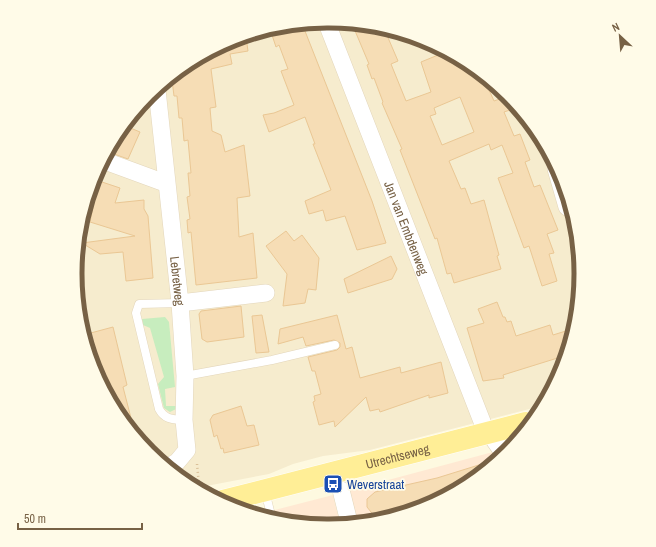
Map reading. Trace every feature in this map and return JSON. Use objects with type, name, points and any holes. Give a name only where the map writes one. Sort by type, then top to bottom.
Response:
[{"type":"main road","name":"Utrechtseweg","points":[[231,499],[522,424]]},
{"type":"street","name":"Jan van Embdenweg","points":[[329,28],[483,424],[500,449]]},
{"type":"street","name":"Lebretweg","points":[[158,97],[165,183],[180,303],[185,376],[184,420],[187,450],[174,464]]},
{"type":"street","points":[[109,163],[165,183]]},
{"type":"street","points":[[180,303],[266,293]]},
{"type":"street","points":[[341,490],[348,518]]},
{"type":"lane","points":[[180,303],[139,304],[136,314],[162,416],[169,419],[184,420]]},
{"type":"lane","points":[[185,376],[272,360],[335,345]]},
{"type":"lane","points":[[265,491],[270,512]]},
{"type":"shaded area","points":[[328,28],[360,30],[392,36],[437,53],[464,69],[490,89],[523,124],[541,151],[555,180],[565,210],[571,241],[574,274],[573,290],[569,321],[565,337],[555,367],[533,408],[370,450],[323,456],[293,464],[269,474],[205,486],[192,478],[154,447],[124,410],[115,396],[101,367],[87,321],[82,274],[87,226],[91,210],[101,180],[108,165],[115,151],[133,124],[166,89],[205,61],[219,53],[249,41],[264,36],[296,30]]},
{"type":"shaded area","points":[[493,452],[495,454],[464,478],[437,494],[392,511],[354,517],[347,491]]},
{"type":"shaded area","points":[[333,495],[339,518],[296,517],[268,512]]},
{"type":"green space","points":[[165,317],[169,322],[175,387],[165,389],[166,406],[176,406],[176,409],[170,412],[164,408],[158,384],[164,377],[150,328],[143,325],[142,319]]},
{"type":"building","points":[[304,29],[372,201],[386,243],[357,250],[345,216],[326,221],[323,210],[309,214],[305,201],[331,190],[313,144],[315,144],[305,117],[269,132],[263,115],[274,113],[294,105],[281,71],[288,69],[279,45],[276,47],[272,35]]},
{"type":"building","points":[[355,30],[387,35],[398,61],[391,64],[406,101],[431,92],[421,62],[440,54],[464,69],[488,87],[494,101],[501,99],[509,108],[510,110],[504,112],[514,136],[520,134],[530,160],[525,162],[534,187],[540,185],[558,230],[547,234],[554,253],[549,254],[557,281],[542,286],[529,246],[524,248],[498,178],[513,173],[502,145],[491,150],[489,144],[449,161],[461,189],[465,188],[471,204],[484,200],[499,255],[497,256],[501,269],[454,283],[451,273],[447,274],[437,238],[435,239],[400,150],[402,149],[382,103],[383,102],[374,78],[372,79],[367,65],[369,64]],"holes":[[[460,97],[474,132],[442,145],[430,116],[436,114],[434,108]]]},
{"type":"building","points":[[247,42],[248,51],[230,54],[232,64],[211,69],[216,107],[210,108],[212,131],[221,135],[225,152],[244,145],[250,196],[237,198],[239,237],[253,233],[257,278],[196,285],[191,232],[188,233],[187,220],[190,219],[187,197],[190,196],[188,173],[191,173],[188,140],[184,141],[182,118],[179,118],[177,96],[174,96],[172,84],[192,69],[219,53]]},
{"type":"building","points":[[130,128],[140,132],[128,159],[114,154]]},
{"type":"building","points":[[100,182],[120,188],[115,203],[144,200],[144,209],[148,216],[153,278],[126,281],[123,252],[100,254],[85,245],[85,243],[135,236],[90,222]]},
{"type":"building","points":[[286,231],[294,241],[302,235],[319,258],[316,290],[308,289],[305,303],[283,306],[287,274],[266,246]]},
{"type":"building","points":[[391,256],[397,269],[392,279],[348,293],[344,279]]},
{"type":"building","points":[[497,302],[503,317],[505,317],[507,322],[511,321],[516,336],[550,325],[553,335],[567,331],[558,358],[503,375],[504,378],[483,381],[467,328],[484,323],[478,309]]},
{"type":"building","points":[[241,306],[244,337],[207,342],[202,339],[199,314],[201,311]]},
{"type":"building","points":[[262,315],[269,352],[256,353],[252,316]]},
{"type":"building","points":[[337,315],[346,349],[352,347],[360,378],[400,367],[401,373],[441,362],[448,393],[429,398],[429,395],[380,412],[379,409],[370,411],[366,397],[335,427],[334,421],[319,425],[313,402],[315,401],[314,396],[321,394],[315,371],[312,371],[308,357],[337,350],[340,347],[340,343],[334,340],[306,346],[303,337],[278,344],[280,329]]},
{"type":"building","points":[[113,327],[127,385],[123,387],[132,421],[115,396],[108,382],[101,367],[90,333]]},
{"type":"building","points":[[241,406],[247,426],[254,425],[259,445],[224,453],[223,448],[221,449],[217,435],[214,437],[210,420],[213,415]]},
{"type":"building","points":[[482,464],[464,478],[437,494],[407,506],[373,515],[367,507],[367,499],[375,492],[437,478]]},
{"type":"place","name":"Weverstraat","points":[[333,484]]}]
